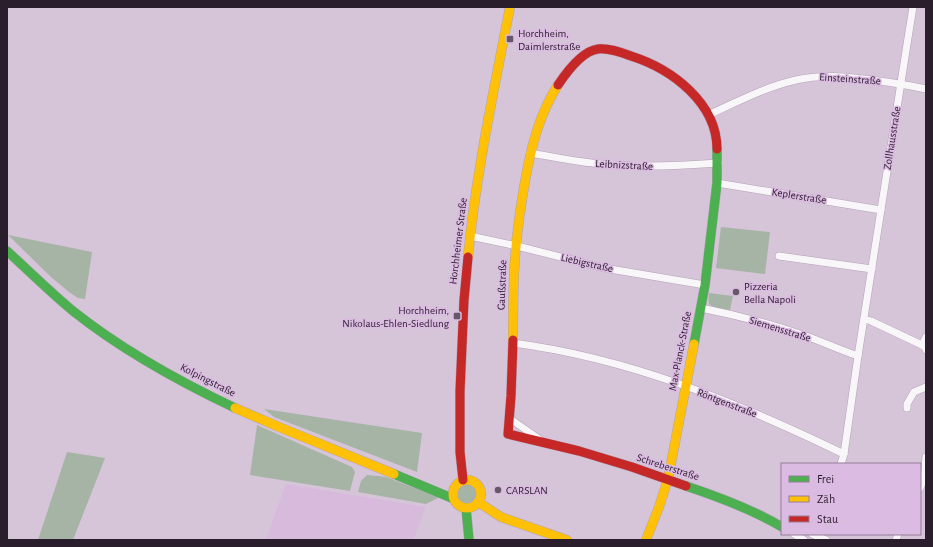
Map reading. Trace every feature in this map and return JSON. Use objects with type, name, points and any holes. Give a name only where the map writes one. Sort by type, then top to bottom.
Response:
[{"type":"street","name":"Horchheimer Straße","points":[[463,480],[460,452],[460,391],[464,300],[470,236],[482,156],[510,7]]},
{"type":"street","name":"Zollhausstraße","points":[[841,463],[844,454],[913,7]]},
{"type":"street","name":"Gaußstraße","points":[[510,418],[512,396],[514,280],[516,246],[522,197],[533,141],[540,120],[554,91],[576,61],[584,55],[598,49],[607,50],[631,56],[663,70],[683,84],[692,93],[701,103],[708,115]]},
{"type":"street","name":"Einsteinstraße","points":[[708,115],[766,89],[808,77],[838,76],[908,85],[926,89]]},
{"type":"street","name":"Max-Planck-Straße","points":[[646,540],[668,479],[705,285],[717,183],[718,162],[715,130],[708,115]]},
{"type":"street","name":"Leibnizstraße","points":[[530,153],[600,164],[628,166],[682,166],[718,162]]},
{"type":"street","name":"Keplerstraße","points":[[717,183],[881,210]]},
{"type":"street","name":"Liebigstraße","points":[[470,236],[604,268],[705,285]]},
{"type":"street","name":"Kolpingstraße","points":[[7,250],[53,295],[84,320],[134,354],[178,379],[209,396],[278,427],[454,499]]},
{"type":"street","points":[[779,256],[872,269]]},
{"type":"street","name":"Siemensstraße","points":[[701,308],[731,314],[774,326],[806,336],[858,356]]},
{"type":"street","points":[[864,319],[871,321],[924,348],[926,337]]},
{"type":"street","name":"Röntgenstraße","points":[[513,343],[594,358],[655,376],[788,427],[844,454]]},
{"type":"street","points":[[907,408],[907,404],[914,392],[926,386]]},
{"type":"street","name":"Schreberstraße","points":[[543,442],[510,418],[508,434],[603,458],[668,479],[731,502],[781,525]]},
{"type":"street","points":[[921,486],[924,479],[926,457]]},
{"type":"street","points":[[463,480],[472,480],[481,490],[481,496],[478,502],[472,507],[466,508],[458,505],[454,499],[453,491],[455,486],[463,480]]},
{"type":"street","name":"Kolpingstraße","points":[[425,486],[445,488],[455,486]]},
{"type":"street","points":[[478,502],[501,517],[567,540]]},
{"type":"street","points":[[466,508],[469,540]]},
{"type":"street","points":[[814,535],[826,540]]},
{"type":"shaded area","points":[[286,484],[424,507],[425,509],[413,540],[266,540]]},
{"type":"green space","points":[[721,227],[770,232],[765,274],[716,268]]},
{"type":"green space","points":[[8,235],[92,252],[85,299],[78,298],[69,292],[51,277]]},
{"type":"green space","points":[[709,293],[733,296],[730,310],[709,304]]},
{"type":"green space","points":[[264,409],[422,433],[417,472],[274,417]]},
{"type":"green space","points":[[257,425],[352,467],[355,472],[350,491],[250,475]]},
{"type":"green space","points":[[67,452],[105,458],[73,540],[38,540]]},
{"type":"green space","points":[[367,475],[386,477],[438,498],[426,504],[358,492],[361,481]]},
{"type":"green space","points":[[467,483],[471,484],[477,490],[477,498],[471,504],[467,505],[463,504],[457,498],[456,494],[457,490],[463,484]]},
{"type":"traffic: fast","points":[[694,344],[705,285],[717,183],[717,149]]},
{"type":"traffic: fast","points":[[7,251],[73,311],[111,339],[172,376],[235,408]]},
{"type":"traffic: fast","points":[[394,474],[454,499]]},
{"type":"traffic: fast","points":[[686,486],[735,504],[781,526]]},
{"type":"traffic: fast","points":[[466,508],[469,540]]},
{"type":"traffic: slow","points":[[468,257],[471,226],[481,163],[510,7]]},
{"type":"traffic: slow","points":[[513,340],[513,289],[515,258],[524,186],[531,152],[538,129],[546,107],[558,85]]},
{"type":"traffic: slow","points":[[646,540],[668,479],[694,344]]},
{"type":"traffic: slow","points":[[235,408],[394,474]]},
{"type":"traffic: slow","points":[[467,480],[477,484],[481,494],[477,504],[467,508],[457,504],[453,494],[457,484],[467,480]]},
{"type":"traffic: slow","points":[[478,502],[501,517],[567,540]]},
{"type":"traffic: jam","points":[[558,85],[580,58],[598,49],[619,52],[646,62],[676,79],[701,103],[715,132],[717,149]]},
{"type":"traffic: jam","points":[[463,480],[460,452],[460,391],[464,300],[468,257]]},
{"type":"traffic: jam","points":[[513,340],[508,434],[579,451],[632,467],[686,486]]},
{"type":"place","name":"Horchheim, Daimlerstraße","points":[[510,39]]},
{"type":"place","name":"Pizzeria Bella Napoli","points":[[736,292]]},
{"type":"place","name":"Horchheim, Nikolaus-Ehlen-Siedlung","points":[[457,316]]},
{"type":"place","name":"CARSLAN","points":[[498,490]]}]
